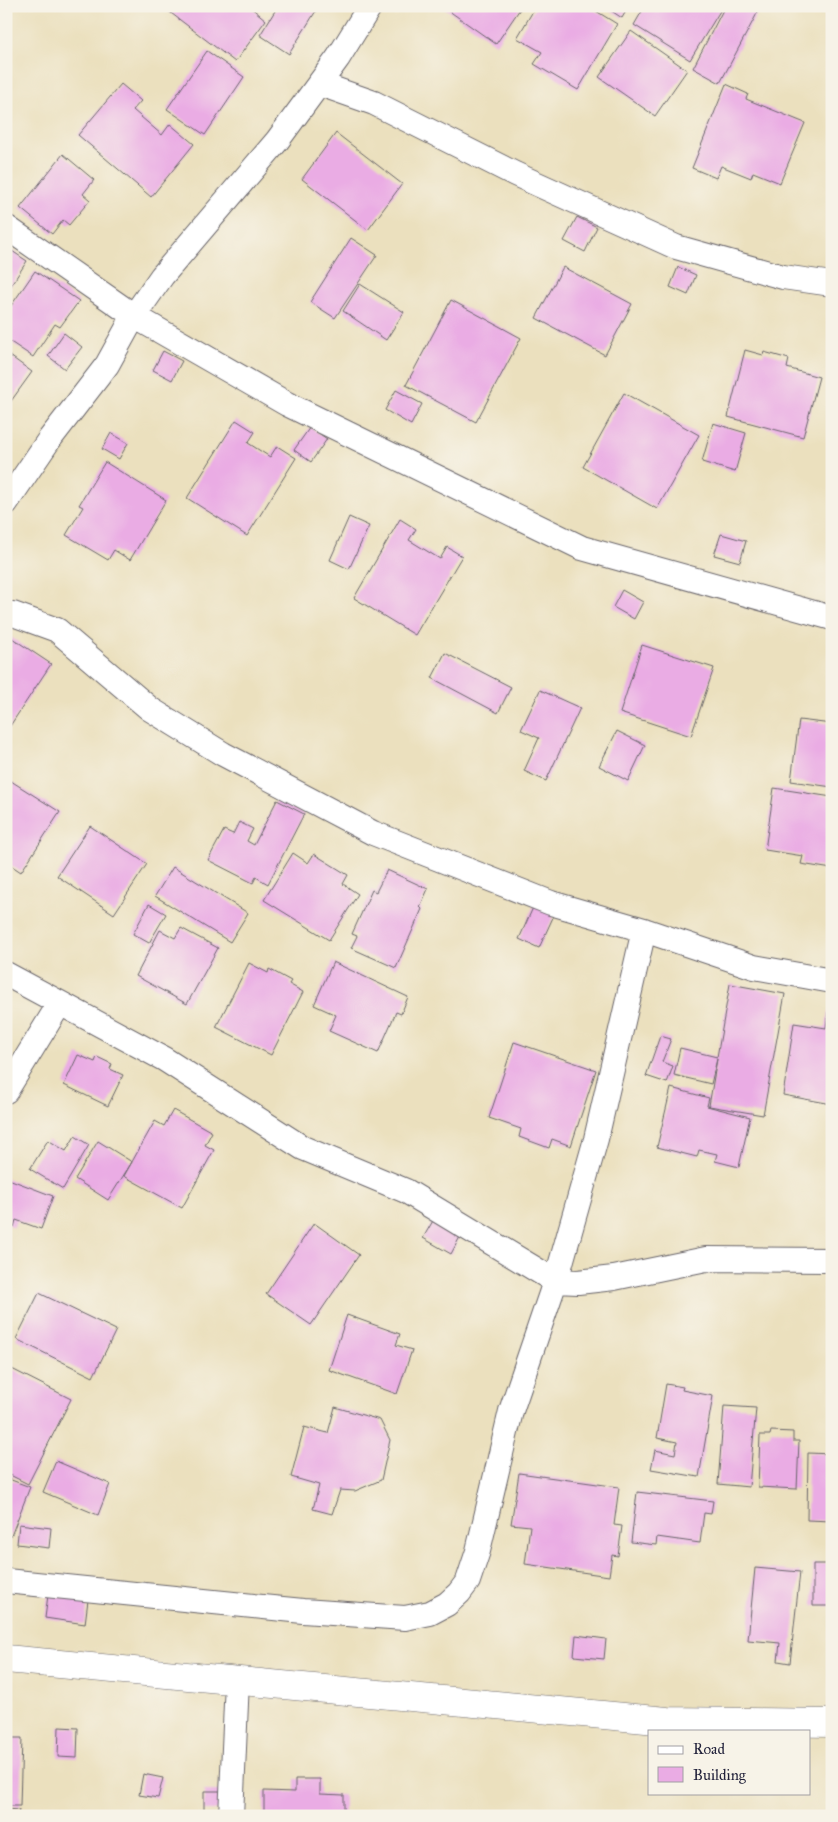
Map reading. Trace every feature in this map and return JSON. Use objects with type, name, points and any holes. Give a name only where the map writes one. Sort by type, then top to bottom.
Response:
[{"type":"street","points":[[6,504],[49,440],[107,365],[134,316],[162,276],[278,141],[320,84],[370,6]]},
{"type":"street","points":[[320,84],[374,104],[515,174],[676,247],[783,277],[832,284]]},
{"type":"street","points":[[6,227],[134,316],[287,404],[582,548],[832,618]]},
{"type":"street","points":[[6,614],[13,614],[56,630],[150,709],[223,754],[373,833],[551,903],[644,930],[754,967],[832,981]]},
{"type":"street","points":[[6,1581],[405,1618],[430,1613],[459,1594],[468,1581],[478,1551],[511,1411],[555,1281],[596,1139],[644,930]]},
{"type":"street","points":[[6,974],[164,1060],[303,1148],[406,1191],[555,1281],[578,1282],[614,1278],[653,1268],[706,1259],[832,1260]]},
{"type":"street","points":[[6,1091],[60,1003]]},
{"type":"street","points":[[6,1659],[667,1721],[832,1723]]},
{"type":"street","points":[[231,1816],[237,1681]]},
{"type":"building","points":[[170,6],[249,6],[266,20],[235,62],[167,10]]},
{"type":"building","points":[[278,6],[319,6],[289,54],[260,35]]},
{"type":"building","points":[[442,6],[522,6],[496,44]]},
{"type":"building","points":[[536,6],[588,6],[617,24],[578,90],[534,64],[542,52],[517,38]]},
{"type":"building","points":[[604,6],[629,6],[622,18]]},
{"type":"building","points":[[645,6],[723,6],[690,60],[634,25]]},
{"type":"building","points":[[725,6],[761,6],[720,83],[693,68]]},
{"type":"building","points":[[631,31],[687,70],[655,116],[599,77]]},
{"type":"building","points":[[207,51],[244,77],[205,135],[167,109]]},
{"type":"building","points":[[121,84],[141,101],[133,110],[162,135],[170,124],[194,144],[151,197],[78,135]]},
{"type":"building","points":[[726,84],[748,94],[746,99],[805,123],[780,183],[753,172],[751,178],[721,166],[716,178],[692,168]]},
{"type":"building","points":[[336,133],[402,184],[368,230],[302,179]]},
{"type":"building","points":[[63,154],[94,180],[83,194],[90,200],[69,225],[63,220],[52,234],[20,208]]},
{"type":"building","points":[[577,217],[597,227],[585,252],[564,241]]},
{"type":"building","points":[[351,238],[377,255],[335,318],[310,302]]},
{"type":"building","points":[[6,247],[27,261],[6,293]]},
{"type":"building","points":[[563,267],[632,304],[605,355],[536,318]]},
{"type":"building","points":[[678,267],[696,275],[688,295],[670,287]]},
{"type":"building","points":[[35,271],[79,301],[60,327],[55,324],[33,357],[6,339],[6,313]]},
{"type":"building","points":[[360,284],[404,312],[386,340],[343,311]]},
{"type":"building","points":[[451,300],[521,338],[476,422],[406,385]]},
{"type":"building","points":[[64,333],[82,347],[65,369],[48,356]]},
{"type":"building","points":[[745,350],[763,355],[764,352],[789,359],[787,368],[819,377],[803,437],[728,417]]},
{"type":"building","points":[[163,351],[182,361],[172,380],[153,370]]},
{"type":"building","points":[[6,353],[32,372],[6,408]]},
{"type":"building","points":[[396,390],[422,404],[411,425],[385,410]]},
{"type":"building","points":[[624,393],[699,435],[657,509],[583,467]]},
{"type":"building","points":[[236,420],[255,432],[248,443],[270,457],[277,446],[296,458],[247,536],[187,498]]},
{"type":"building","points":[[713,423],[746,433],[735,472],[702,462]]},
{"type":"building","points":[[310,427],[327,439],[311,462],[294,450]]},
{"type":"building","points":[[111,433],[128,443],[119,459],[102,449]]},
{"type":"building","points":[[105,462],[166,500],[130,560],[114,550],[108,560],[66,535],[83,507],[79,505]]},
{"type":"building","points":[[349,517],[369,526],[349,569],[330,560]]},
{"type":"building","points":[[400,519],[416,529],[409,540],[440,559],[447,547],[462,556],[415,635],[354,598]]},
{"type":"building","points":[[721,534],[746,541],[740,562],[714,555]]},
{"type":"building","points":[[622,590],[643,602],[634,619],[613,607]]},
{"type":"building","points":[[6,634],[51,664],[6,732]]},
{"type":"building","points":[[642,645],[714,668],[691,736],[620,713]]},
{"type":"building","points":[[445,653],[511,687],[498,713],[432,678]]},
{"type":"building","points":[[540,690],[580,708],[546,781],[524,771],[539,738],[521,730]]},
{"type":"building","points":[[799,720],[832,724],[832,787],[791,781]]},
{"type":"building","points":[[617,731],[645,745],[628,781],[599,766]]},
{"type":"building","points":[[11,781],[60,812],[21,872],[6,862],[6,788]]},
{"type":"building","points":[[774,788],[832,797],[832,869],[801,864],[803,856],[765,850]]},
{"type":"building","points":[[277,800],[304,814],[268,884],[256,877],[253,883],[208,860],[224,830],[233,834],[239,822],[253,829],[247,841],[254,845]]},
{"type":"building","points":[[90,826],[147,864],[114,914],[57,876]]},
{"type":"building","points":[[293,853],[308,863],[314,854],[348,875],[343,884],[358,894],[329,940],[264,900]]},
{"type":"building","points":[[173,867],[248,913],[230,942],[155,896]]},
{"type":"building","points":[[387,870],[428,889],[420,907],[422,909],[396,968],[351,948],[357,936],[352,934],[372,890],[376,892]]},
{"type":"building","points":[[535,903],[555,913],[539,948],[519,939]]},
{"type":"building","points":[[149,904],[166,914],[149,943],[133,934]]},
{"type":"building","points":[[181,928],[218,948],[187,1004],[136,976],[160,930],[175,938]]},
{"type":"building","points":[[333,962],[408,997],[401,1014],[396,1012],[378,1053],[329,1031],[336,1015],[314,1005]]},
{"type":"building","points":[[249,963],[268,973],[269,969],[291,981],[289,984],[303,992],[271,1055],[216,1027]]},
{"type":"building","points":[[730,984],[785,994],[763,1115],[709,1106],[717,1059],[711,1084],[674,1075],[680,1048],[717,1057]]},
{"type":"building","points":[[828,1012],[832,1013],[832,1104],[783,1095],[794,1023],[826,1028]]},
{"type":"building","points":[[660,1036],[671,1039],[662,1062],[673,1066],[667,1083],[646,1076]]},
{"type":"building","points":[[514,1042],[596,1070],[571,1146],[552,1139],[549,1148],[519,1137],[521,1129],[489,1118]]},
{"type":"building","points":[[78,1055],[95,1062],[97,1057],[112,1064],[110,1069],[123,1075],[108,1106],[64,1085]]},
{"type":"building","points":[[671,1088],[709,1098],[707,1106],[750,1117],[739,1167],[715,1161],[717,1154],[699,1150],[697,1157],[657,1147]]},
{"type":"building","points":[[173,1110],[212,1132],[205,1145],[214,1150],[182,1208],[124,1176],[155,1121],[164,1126]]},
{"type":"building","points":[[75,1136],[89,1145],[63,1189],[30,1169],[48,1140],[66,1151]]},
{"type":"building","points":[[98,1141],[132,1162],[108,1200],[75,1179]]},
{"type":"building","points":[[6,1178],[53,1196],[41,1229],[16,1220],[14,1227],[6,1224]]},
{"type":"building","points":[[434,1219],[461,1235],[451,1254],[423,1238]]},
{"type":"building","points":[[314,1223],[359,1255],[311,1325],[266,1294]]},
{"type":"building","points":[[39,1293],[116,1330],[93,1377],[16,1339]]},
{"type":"building","points":[[347,1315],[400,1334],[396,1345],[412,1350],[397,1394],[329,1370]]},
{"type":"building","points":[[6,1366],[71,1399],[28,1484],[6,1473]]},
{"type":"building","points":[[666,1384],[683,1387],[682,1390],[713,1396],[699,1477],[651,1469],[655,1450],[675,1454],[677,1442],[657,1438]]},
{"type":"building","points":[[724,1406],[756,1408],[749,1487],[718,1484]]},
{"type":"building","points":[[335,1407],[380,1420],[390,1440],[381,1480],[355,1491],[340,1490],[332,1514],[313,1509],[319,1485],[291,1477],[304,1427],[328,1433]]},
{"type":"building","points":[[771,1431],[793,1432],[793,1441],[799,1441],[797,1489],[758,1487],[760,1435],[770,1435]]},
{"type":"building","points":[[808,1453],[832,1454],[832,1521],[807,1520]]},
{"type":"building","points":[[56,1461],[110,1484],[98,1515],[43,1492]]},
{"type":"building","points":[[519,1473],[619,1487],[614,1525],[622,1526],[618,1556],[612,1555],[609,1576],[525,1564],[530,1526],[511,1524]]},
{"type":"building","points":[[6,1478],[30,1487],[11,1536],[6,1534]]},
{"type":"building","points":[[637,1492],[713,1501],[711,1514],[704,1513],[700,1543],[657,1537],[656,1545],[631,1542]]},
{"type":"building","points":[[19,1524],[51,1528],[49,1548],[17,1544]]},
{"type":"building","points":[[813,1564],[832,1564],[832,1606],[813,1606]]},
{"type":"building","points":[[755,1568],[800,1572],[790,1663],[778,1661],[780,1643],[748,1640]]},
{"type":"building","points":[[48,1595],[88,1600],[85,1624],[45,1618]]},
{"type":"building","points":[[576,1635],[606,1639],[604,1659],[574,1656]]},
{"type":"building","points":[[59,1727],[78,1728],[77,1758],[58,1757]]},
{"type":"building","points":[[6,1738],[22,1738],[20,1806],[6,1806]]},
{"type":"building","points":[[143,1774],[163,1778],[158,1798],[139,1795]]},
{"type":"building","points":[[295,1779],[320,1779],[320,1794],[344,1795],[344,1816],[264,1816],[264,1791],[295,1792]]},
{"type":"building","points":[[204,1791],[225,1791],[224,1810],[204,1810]]},
{"type":"building","points":[[6,1809],[19,1810],[18,1816],[6,1816]]}]
